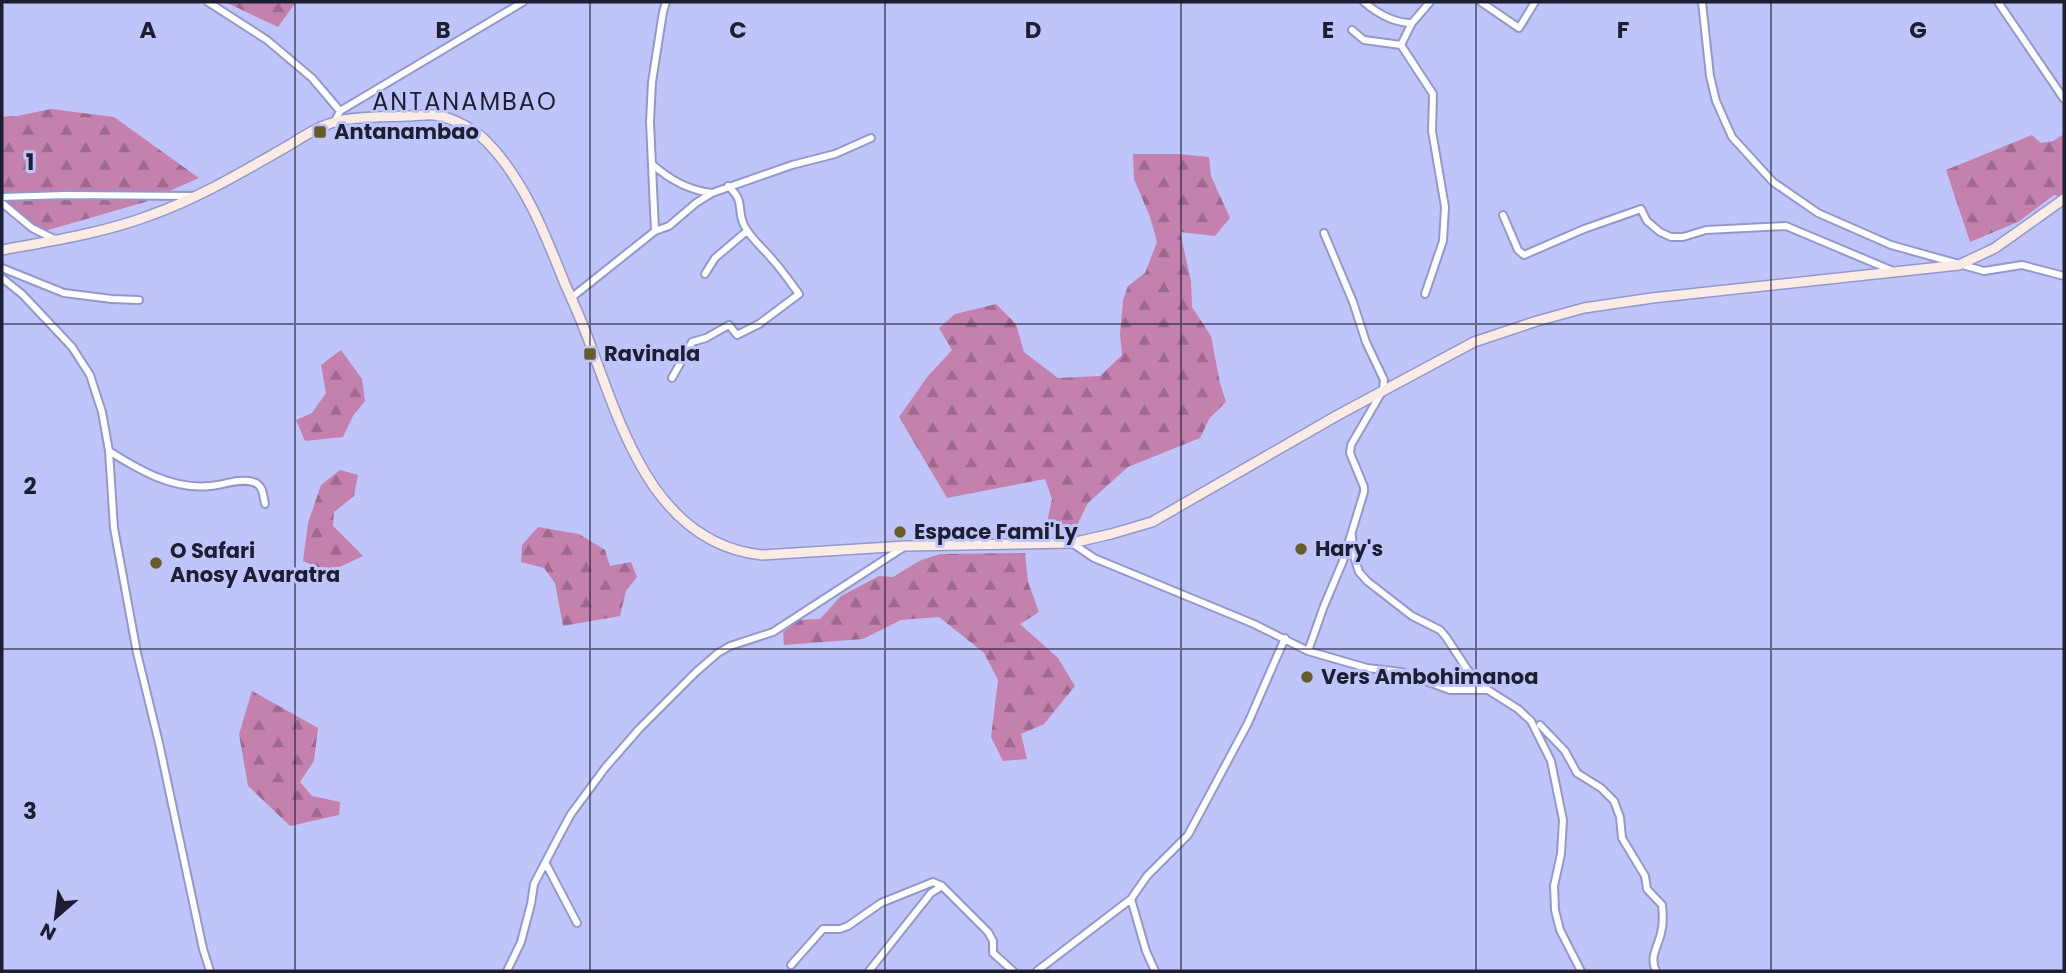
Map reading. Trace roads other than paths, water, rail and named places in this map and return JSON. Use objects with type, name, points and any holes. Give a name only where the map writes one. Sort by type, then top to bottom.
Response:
[{"type":"main road","points":[[2,250],[56,240],[148,217],[199,196],[335,121],[434,115],[472,130],[493,149],[515,177],[546,237],[593,352],[607,394],[638,461],[666,502],[700,534],[726,547],[762,555],[906,546],[1072,543],[1152,522],[1383,390],[1474,342],[1584,308],[1959,265],[1995,248],[2064,199]]},
{"type":"street","points":[[208,2],[267,40],[312,78],[340,111]]},
{"type":"street","points":[[335,121],[340,111],[523,2]]},
{"type":"street","points":[[654,231],[650,122],[652,82],[666,2]]},
{"type":"street","points":[[1364,2],[1377,14],[1400,23],[1412,23]]},
{"type":"street","points":[[1401,45],[1412,23],[1430,2]]},
{"type":"street","points":[[1481,2],[1518,28],[1535,2]]},
{"type":"street","points":[[1702,2],[1710,76],[1716,101],[1732,138],[1773,182],[1818,213],[1891,245],[1984,271],[2022,265],[2064,276]]},
{"type":"street","points":[[1998,2],[2064,99]]},
{"type":"street","points":[[1352,30],[1364,40],[1401,45],[1433,94],[1432,131],[1445,207],[1443,241],[1425,294]]},
{"type":"street","points":[[571,298],[654,231],[669,226],[712,193],[792,165],[835,154],[871,138]]},
{"type":"street","points":[[652,164],[678,184],[712,193]]},
{"type":"street","points":[[671,378],[692,342],[706,338],[729,325],[737,335],[758,324],[799,294],[747,231],[741,219],[741,205],[737,194],[728,186]]},
{"type":"street","points":[[2,197],[199,196]]},
{"type":"street","points":[[2,203],[32,228],[56,240]]},
{"type":"street","points":[[1503,215],[1518,250],[1524,255],[1584,229],[1641,209],[1647,221],[1671,237],[1683,237],[1706,230],[1786,226],[1894,272]]},
{"type":"street","points":[[705,274],[715,258],[747,231]]},
{"type":"street","points":[[1308,650],[1343,561],[1364,492],[1350,453],[1351,445],[1383,390],[1384,380],[1366,342],[1353,302],[1324,233]]},
{"type":"street","points":[[2,268],[64,293],[139,300]]},
{"type":"street","points":[[2,278],[22,294],[72,347],[90,375],[102,412],[109,451],[114,528],[137,653],[210,971]]},
{"type":"street","points":[[109,451],[129,464],[176,484],[210,486],[252,481],[263,490],[265,504]]},
{"type":"street","points":[[1352,533],[1353,553],[1359,572],[1367,581],[1412,616],[1440,630],[1466,669],[1488,690],[1518,709],[1531,721],[1551,761],[1563,820],[1561,854],[1554,886],[1555,910],[1560,930],[1581,971]]},
{"type":"street","points":[[1072,543],[1094,558],[1308,650],[1367,668],[1401,672],[1450,690],[1488,690]]},
{"type":"street","points":[[507,971],[521,942],[534,884],[571,814],[605,768],[639,729],[695,672],[718,653],[730,646],[773,632],[906,546]]},
{"type":"street","points":[[1037,971],[1131,899],[1147,876],[1188,835],[1248,723],[1285,638]]},
{"type":"street","points":[[1540,725],[1565,751],[1577,774],[1601,788],[1614,801],[1620,817],[1622,838],[1645,876],[1647,888],[1662,905],[1662,930],[1654,950],[1653,964],[1656,971]]},
{"type":"street","points":[[546,864],[578,923]]},
{"type":"street","points":[[791,965],[823,929],[848,926],[881,903],[933,882],[942,886],[988,932],[993,941],[993,953],[1013,971]]},
{"type":"street","points":[[869,971],[931,893],[942,886]]},
{"type":"street","points":[[1131,899],[1146,951],[1155,971]]},
{"type":"place","name":"Antanambao","points":[[320,132]]},
{"type":"place","name":"Ravinala","points":[[590,354]]},
{"type":"place","name":"Espace Fami'Ly","points":[[900,532]]},
{"type":"place","name":"Hary's","points":[[1301,549]]},
{"type":"place","name":"O Safari Anosy Avaratra","points":[[156,563]]},
{"type":"place","name":"Vers Ambohimanoa","points":[[1307,677]]},
{"type":"district","name":"ANTANAMBAO","points":[[465,102]]}]
